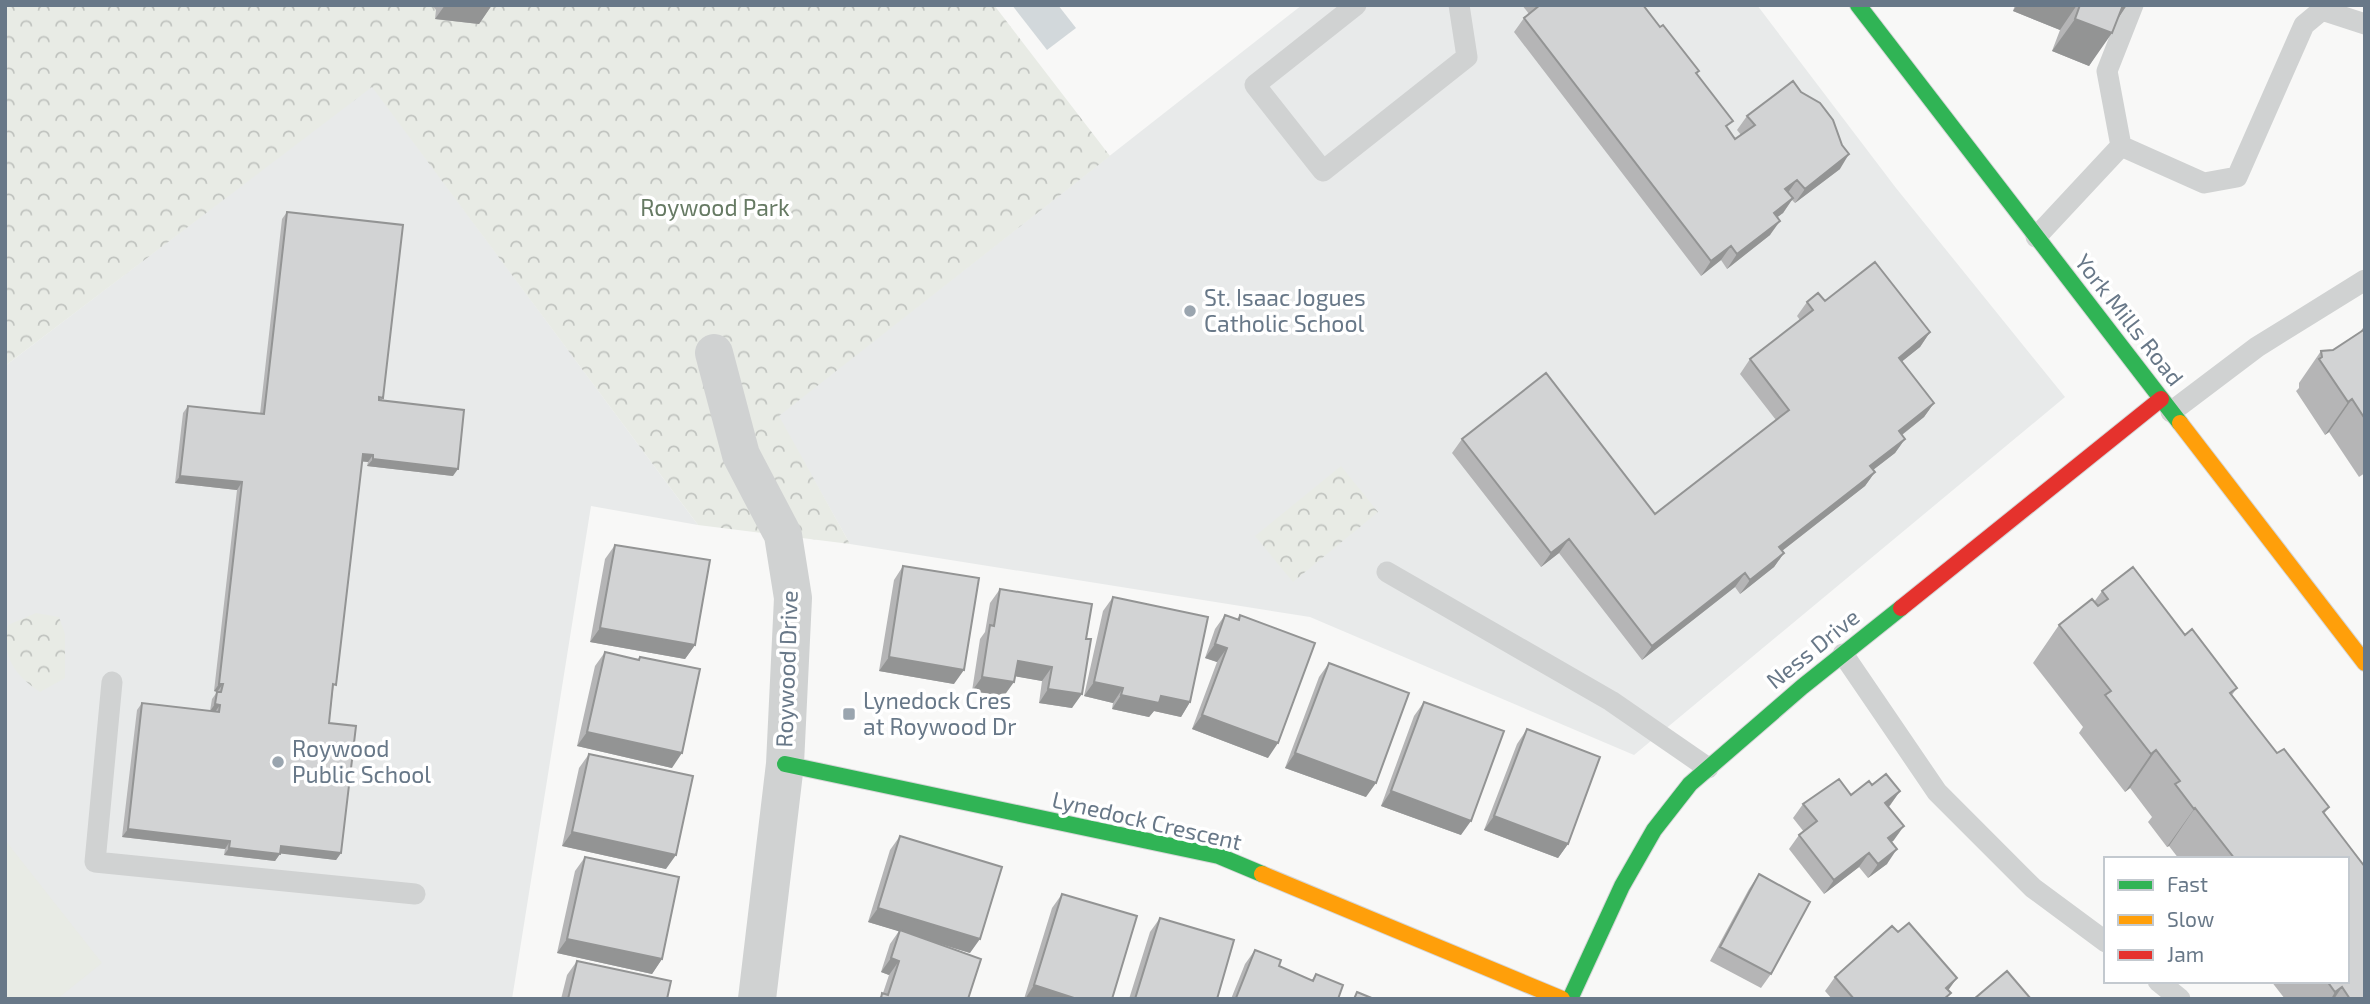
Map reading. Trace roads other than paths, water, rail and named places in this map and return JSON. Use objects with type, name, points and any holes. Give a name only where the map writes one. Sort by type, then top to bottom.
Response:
[{"type":"street","name":"York Mills Road","points":[[1858,5],[2365,663]]},
{"type":"street","name":"Roywood Drive","points":[[714,353],[741,455],[783,535],[793,597],[785,764],[757,999]]},
{"type":"street","name":"Ness Drive","points":[[1570,999],[1622,886],[1654,830],[1690,784],[1843,654],[2166,405]]},
{"type":"street","name":"Lynedock Crescent","points":[[785,764],[1219,856],[1562,999]]},
{"type":"lane","points":[[1356,5],[1255,85],[1323,171],[1467,57],[1459,5]]},
{"type":"lane","points":[[2121,146],[2107,71],[2133,5]]},
{"type":"lane","points":[[2121,146],[2204,183],[2237,177],[2304,25],[2322,10],[2365,24]]},
{"type":"lane","points":[[2036,237],[2121,146]]},
{"type":"lane","points":[[2166,405],[2365,281]]},
{"type":"lane","points":[[1387,572],[1611,701],[1708,768]]},
{"type":"lane","points":[[1843,654],[1937,792],[2033,888],[2104,941]]},
{"type":"lane","points":[[113,682],[95,862],[415,894]]},
{"type":"lane","points":[[2160,983],[2180,999]]},
{"type":"place","name":"St. Isaac Jogues Catholic School","points":[[1190,311]]},
{"type":"place","name":"Lynedock Cres at Roywood Dr","points":[[849,714]]},
{"type":"place","name":"Roywood Public School","points":[[278,762]]},
{"type":"park label","name":"Roywood Park","points":[[715,208]]}]
